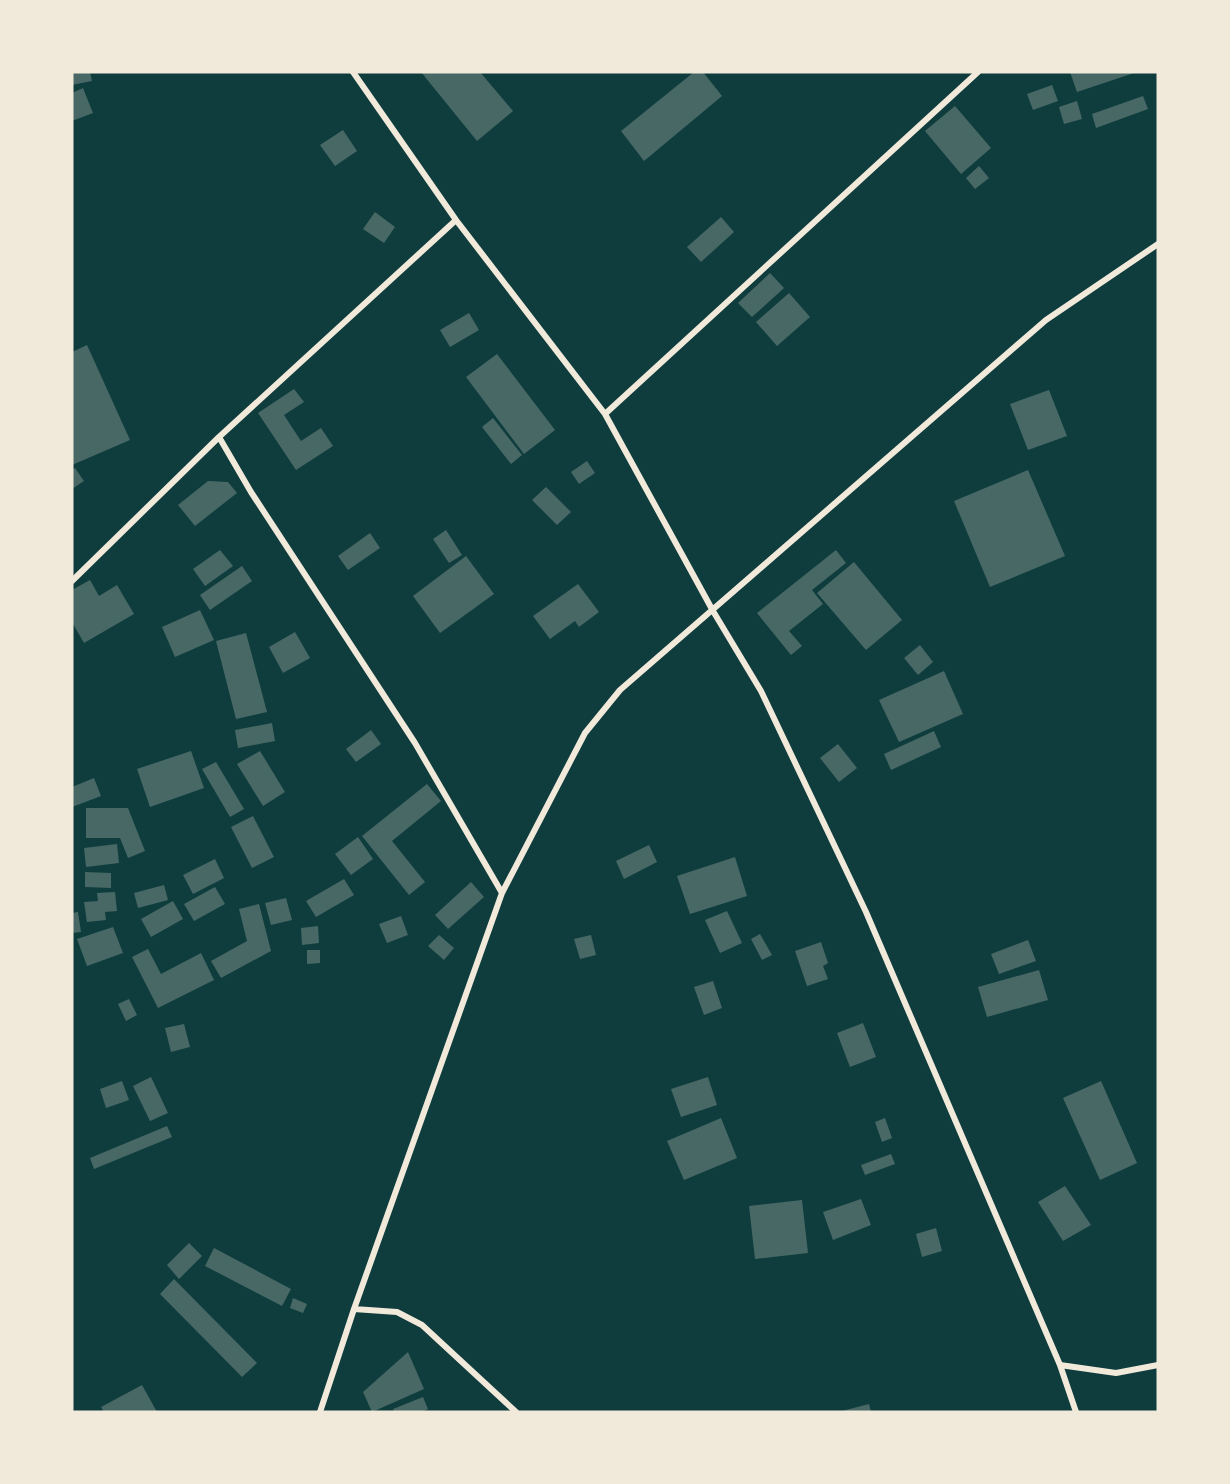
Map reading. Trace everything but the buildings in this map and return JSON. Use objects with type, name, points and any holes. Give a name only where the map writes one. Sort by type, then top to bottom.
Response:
[{"type":"street","points":[[353,72],[456,220],[605,414],[713,611],[761,691],[866,912],[1060,1365],[1076,1412]]},
{"type":"street","points":[[605,414],[978,72]]},
{"type":"street","points":[[72,582],[219,437],[456,220]]},
{"type":"street","points":[[320,1412],[354,1309],[502,892],[585,733],[620,690],[1046,320],[1158,244]]},
{"type":"street","points":[[219,437],[251,492],[415,743],[502,892]]},
{"type":"street","points":[[354,1309],[397,1312],[422,1325],[516,1412]]},
{"type":"street","points":[[1060,1365],[1116,1373],[1158,1365]]}]
